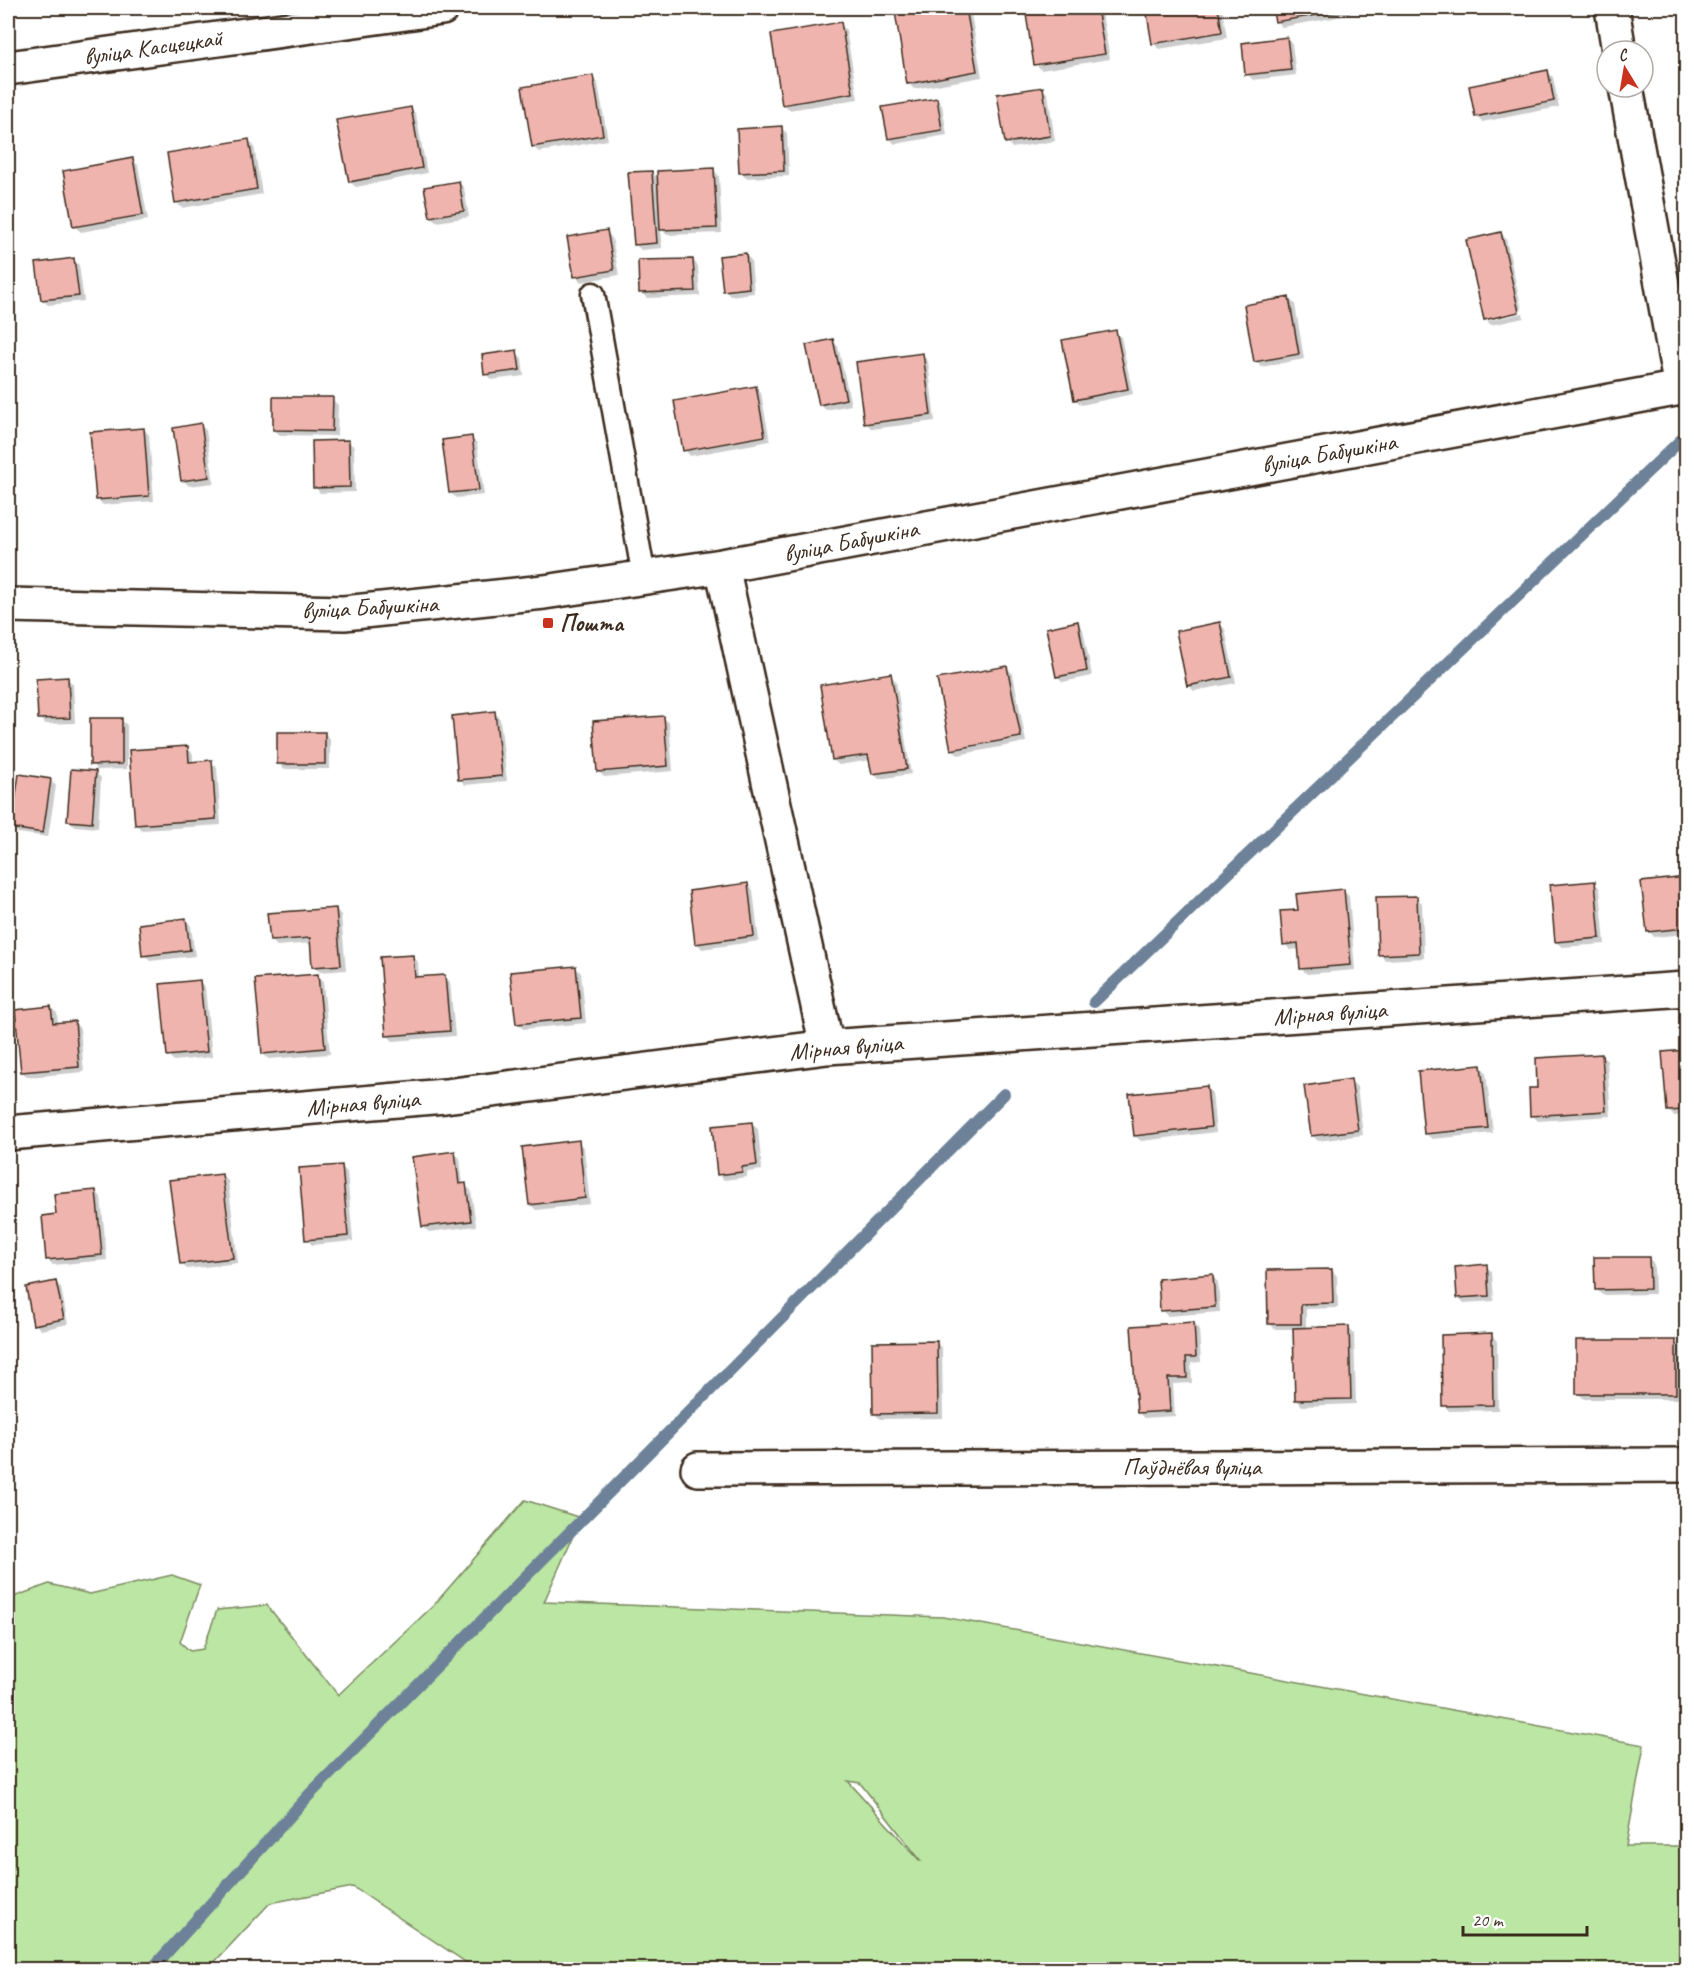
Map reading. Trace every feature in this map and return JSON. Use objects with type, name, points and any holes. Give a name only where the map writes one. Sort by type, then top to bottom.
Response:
[{"type":"street","name":"вуліца Касцецкай","points":[[8,68],[442,8]]},
{"type":"street","points":[[1611,8],[1617,39]]},
{"type":"street","points":[[1628,99],[1684,387]]},
{"type":"street","name":"вуліца Бабушкіна","points":[[8,605],[344,613],[503,597],[722,566],[1684,387]]},
{"type":"street","points":[[722,566],[827,1047]]},
{"type":"street","name":"Мірная вуліца","points":[[8,1133],[445,1096],[827,1047],[1686,988]]},
{"type":"street","name":"Паўднёвая вуліца","points":[[698,1468],[1686,1465]]},
{"type":"lane","points":[[593,294],[644,577]]},
{"type":"green space","points":[[525,1500],[581,1518],[544,1602],[943,1617],[1644,1745],[1626,1846],[1686,1846],[1686,1969],[476,1969],[353,1887],[270,1903],[208,1969],[8,1969],[8,1599],[49,1584],[90,1594],[172,1575],[200,1585],[180,1642],[190,1651],[203,1649],[217,1610],[267,1605],[338,1695],[433,1606]],"holes":[[[848,1781],[860,1783],[921,1861]]]},
{"type":"building","points":[[925,8],[966,8],[977,71],[907,84],[895,12]]},
{"type":"building","points":[[1025,8],[1097,8],[1105,54],[1034,65]]},
{"type":"building","points":[[1146,8],[1218,8],[1222,32],[1152,44]]},
{"type":"building","points":[[1272,8],[1345,8],[1345,10],[1275,22]]},
{"type":"building","points":[[841,22],[853,93],[782,105],[771,34]]},
{"type":"building","points":[[1287,37],[1291,70],[1245,75],[1242,43]]},
{"type":"building","points":[[1548,70],[1554,101],[1475,117],[1469,86]]},
{"type":"building","points":[[593,75],[603,135],[532,147],[522,87]]},
{"type":"building","points":[[1043,87],[1050,136],[1005,143],[997,94]]},
{"type":"building","points":[[937,98],[942,130],[888,139],[882,107]]},
{"type":"building","points":[[411,107],[422,168],[349,182],[336,120]]},
{"type":"building","points":[[782,126],[784,171],[739,173],[737,129]]},
{"type":"building","points":[[249,139],[257,189],[175,203],[167,153]]},
{"type":"building","points":[[133,158],[143,215],[73,227],[63,171]]},
{"type":"building","points":[[714,168],[717,228],[660,230],[657,171]]},
{"type":"building","points":[[652,171],[657,243],[634,245],[628,172]]},
{"type":"building","points":[[459,181],[464,211],[430,217],[424,187]]},
{"type":"building","points":[[607,230],[614,270],[574,277],[567,237]]},
{"type":"building","points":[[1501,232],[1519,312],[1484,320],[1466,240]]},
{"type":"building","points":[[746,253],[749,288],[723,291],[719,256]]},
{"type":"building","points":[[74,258],[79,296],[41,300],[36,263]]},
{"type":"building","points":[[693,259],[695,291],[639,293],[638,260]]},
{"type":"building","points":[[1289,297],[1299,354],[1254,362],[1244,305]]},
{"type":"building","points":[[1116,330],[1128,389],[1074,400],[1062,340]]},
{"type":"building","points":[[833,339],[846,399],[819,405],[806,345]]},
{"type":"building","points":[[517,350],[520,370],[484,375],[482,355]]},
{"type":"building","points":[[923,353],[931,415],[864,424],[856,362]]},
{"type":"building","points":[[756,386],[765,436],[683,451],[674,401]]},
{"type":"building","points":[[273,397],[333,397],[332,431],[273,430]]},
{"type":"building","points":[[201,423],[209,477],[181,481],[173,428]]},
{"type":"building","points":[[144,428],[149,496],[96,500],[90,432]]},
{"type":"building","points":[[472,436],[479,490],[449,493],[442,440]]},
{"type":"building","points":[[349,440],[350,487],[313,488],[312,441]]},
{"type":"building","points":[[1078,621],[1087,671],[1056,677],[1046,628]]},
{"type":"building","points":[[1220,622],[1231,677],[1187,686],[1176,631]]},
{"type":"building","points":[[1007,666],[1021,737],[951,750],[937,679]]},
{"type":"building","points":[[891,673],[907,769],[872,774],[868,755],[832,760],[820,685]]},
{"type":"building","points":[[68,677],[70,718],[38,719],[36,679]]},
{"type":"building","points":[[495,711],[502,776],[458,780],[452,716]]},
{"type":"building","points":[[664,716],[668,766],[597,772],[593,721]]},
{"type":"building","points":[[90,718],[122,718],[122,764],[90,765]]},
{"type":"building","points":[[277,732],[325,732],[325,764],[277,764]]},
{"type":"building","points":[[188,746],[189,762],[212,760],[216,819],[135,825],[129,750]]},
{"type":"building","points":[[71,769],[96,771],[92,823],[67,821]]},
{"type":"building","points":[[19,774],[51,779],[43,833],[11,828]]},
{"type":"building","points":[[1686,877],[1686,928],[1647,932],[1641,882]]},
{"type":"building","points":[[1595,881],[1600,938],[1555,942],[1550,885]]},
{"type":"building","points":[[748,883],[754,936],[695,944],[689,891]]},
{"type":"building","points":[[1344,889],[1351,965],[1300,969],[1298,943],[1283,945],[1280,911],[1298,910],[1296,894]]},
{"type":"building","points":[[1417,896],[1419,953],[1378,955],[1376,897]]},
{"type":"building","points":[[336,908],[341,965],[312,967],[310,938],[270,941],[267,913]]},
{"type":"building","points":[[186,918],[190,950],[142,956],[139,924]]},
{"type":"building","points":[[413,955],[415,977],[445,975],[450,1031],[386,1036],[380,957]]},
{"type":"building","points":[[576,966],[581,1018],[516,1024],[510,972]]},
{"type":"building","points":[[318,974],[325,1048],[262,1054],[255,979]]},
{"type":"building","points":[[200,980],[207,1052],[167,1056],[160,984]]},
{"type":"building","points":[[51,1006],[53,1023],[75,1021],[79,1067],[21,1072],[15,1010]]},
{"type":"building","points":[[1686,1050],[1686,1110],[1667,1111],[1662,1052]]},
{"type":"building","points":[[1602,1054],[1606,1111],[1530,1116],[1529,1088],[1537,1088],[1536,1058]]},
{"type":"building","points":[[1481,1065],[1488,1128],[1424,1134],[1418,1071]]},
{"type":"building","points":[[1351,1079],[1358,1130],[1311,1136],[1304,1086]]},
{"type":"building","points":[[1207,1086],[1211,1127],[1134,1136],[1129,1094]]},
{"type":"building","points":[[752,1122],[757,1165],[742,1167],[742,1172],[717,1175],[712,1126]]},
{"type":"building","points":[[579,1140],[585,1198],[529,1205],[522,1147]]},
{"type":"building","points":[[455,1151],[459,1184],[466,1183],[471,1221],[422,1227],[412,1157]]},
{"type":"building","points":[[342,1165],[348,1236],[305,1240],[299,1168]]},
{"type":"building","points":[[222,1174],[233,1258],[180,1264],[169,1180]]},
{"type":"building","points":[[96,1190],[102,1255],[46,1260],[42,1216],[56,1214],[54,1194]]},
{"type":"building","points":[[1594,1257],[1649,1257],[1650,1289],[1595,1290]]},
{"type":"building","points":[[1487,1264],[1489,1296],[1457,1298],[1455,1267]]},
{"type":"building","points":[[1332,1269],[1333,1303],[1301,1304],[1301,1324],[1268,1324],[1267,1270]]},
{"type":"building","points":[[1213,1274],[1215,1307],[1160,1311],[1158,1279]]},
{"type":"building","points":[[56,1281],[64,1319],[33,1325],[26,1287]]},
{"type":"building","points":[[1194,1322],[1196,1357],[1186,1357],[1187,1378],[1168,1378],[1170,1411],[1137,1413],[1131,1326]]},
{"type":"building","points":[[1349,1326],[1351,1399],[1295,1400],[1293,1328]]},
{"type":"building","points":[[1492,1333],[1493,1405],[1442,1406],[1441,1335]]},
{"type":"building","points":[[1576,1340],[1676,1340],[1676,1394],[1576,1394]]},
{"type":"building","points":[[937,1341],[938,1413],[873,1414],[872,1342]]},
{"type":"waterway","points":[[1094,1002],[1685,436]]},
{"type":"waterway","points":[[151,1970],[309,1795],[1004,1094]]},
{"type":"place","name":"Пошта","points":[[548,623]]}]
